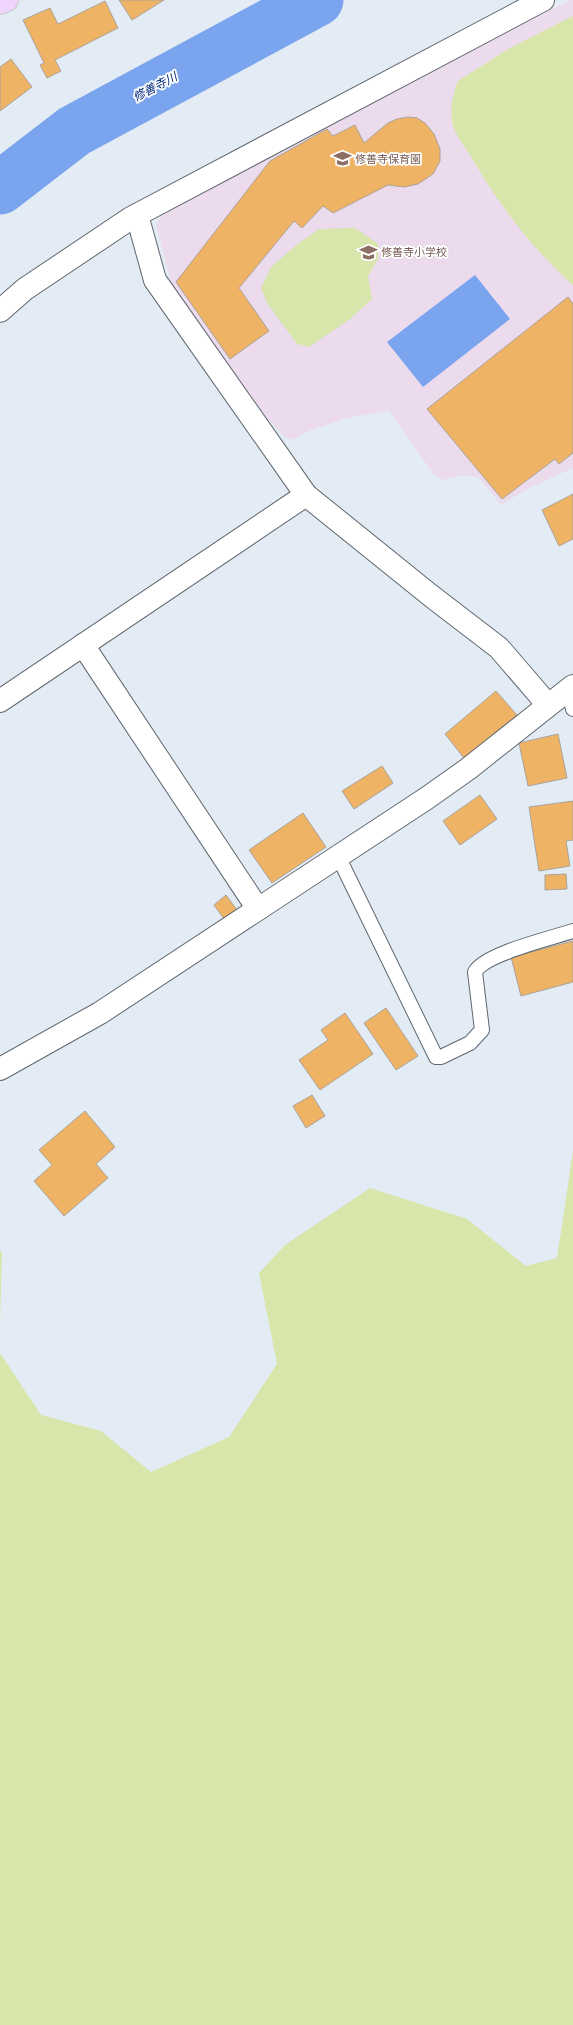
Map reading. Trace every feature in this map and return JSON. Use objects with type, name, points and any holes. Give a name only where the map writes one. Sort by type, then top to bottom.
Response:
[{"type":"main road","points":[[0,3],[6,0]]},
{"type":"street","points":[[0,311],[25,289],[137,215],[544,0]]},
{"type":"street","points":[[137,215],[155,280],[306,495],[430,595],[499,648],[548,705]]},
{"type":"street","points":[[0,701],[306,495]]},
{"type":"street","points":[[83,645],[258,909]]},
{"type":"street","points":[[0,1069],[100,1013],[462,773],[548,705],[571,695]]},
{"type":"lane","points":[[338,856],[436,1057],[441,1057],[470,1042],[482,1030],[475,972],[478,965],[494,956],[573,931]]},
{"type":"shaded area","name":"修善寺小学校","points":[[570,0],[573,0],[573,468],[527,489],[501,505],[479,478],[465,475],[441,480],[432,472],[389,411],[347,418],[309,431],[292,440],[285,437],[263,414],[175,290],[170,279],[156,224],[165,211],[357,107]]},
{"type":"green space","points":[[573,16],[573,285],[543,256],[516,224],[480,173],[458,137],[453,126],[451,114],[453,97],[458,81],[508,49]]},
{"type":"green space","points":[[355,228],[378,244],[378,259],[368,276],[372,299],[350,319],[309,347],[297,344],[267,303],[261,288],[271,267],[295,246],[319,229]]},
{"type":"green space","points":[[573,1151],[573,2025],[0,2025],[0,1353],[41,1415],[101,1431],[151,1472],[229,1437],[277,1364],[259,1273],[285,1245],[370,1188],[467,1219],[526,1266],[557,1258]]},
{"type":"green space","points":[[0,1251],[2,1252],[0,1324]]},
{"type":"water","points":[[475,275],[510,319],[423,387],[387,342]]},
{"type":"building","points":[[119,0],[164,0],[132,20]]},
{"type":"building","points":[[105,1],[118,28],[55,60],[61,71],[47,78],[40,65],[44,63],[23,20],[50,8],[58,24]]},
{"type":"building","points":[[11,59],[32,87],[0,111],[0,67]]},
{"type":"building","points":[[408,117],[417,118],[425,123],[434,134],[440,149],[440,161],[433,174],[418,184],[404,187],[388,185],[333,213],[323,206],[302,228],[294,221],[239,288],[269,331],[230,359],[176,282],[270,161],[327,129],[333,136],[355,125],[364,143],[388,123],[397,119]]},
{"type":"building","points":[[568,297],[573,304],[573,453],[559,464],[555,459],[502,499],[427,409]]},
{"type":"building","points":[[573,494],[573,539],[559,546],[542,510]]},
{"type":"building","points":[[496,691],[517,715],[464,758],[445,734]]},
{"type":"building","points":[[558,734],[567,778],[528,786],[519,743]]},
{"type":"building","points":[[382,766],[393,783],[354,809],[342,791]]},
{"type":"building","points":[[480,795],[497,819],[460,845],[443,821]]},
{"type":"building","points":[[573,801],[573,840],[566,841],[570,866],[539,871],[529,807]]},
{"type":"building","points":[[303,813],[326,847],[272,883],[249,850]]},
{"type":"building","points":[[566,874],[567,889],[545,890],[545,875]]},
{"type":"building","points":[[226,895],[240,914],[227,923],[214,905]]},
{"type":"building","points":[[573,941],[573,982],[521,996],[511,957]]},
{"type":"building","points":[[386,1008],[418,1056],[396,1070],[364,1023]]},
{"type":"building","points":[[345,1013],[373,1054],[320,1090],[299,1060],[328,1040],[321,1030]]},
{"type":"building","points":[[312,1095],[325,1116],[306,1128],[293,1106]]},
{"type":"building","points":[[85,1111],[115,1147],[96,1164],[108,1178],[64,1216],[34,1181],[52,1165],[39,1150]]},
{"type":"waterway","name":"修善寺川","points":[[0,188],[74,131],[317,0]]},
{"type":"place","name":"修善寺保育園","points":[[342,159]]},
{"type":"place","name":"修善寺小学校","points":[[368,252]]}]
